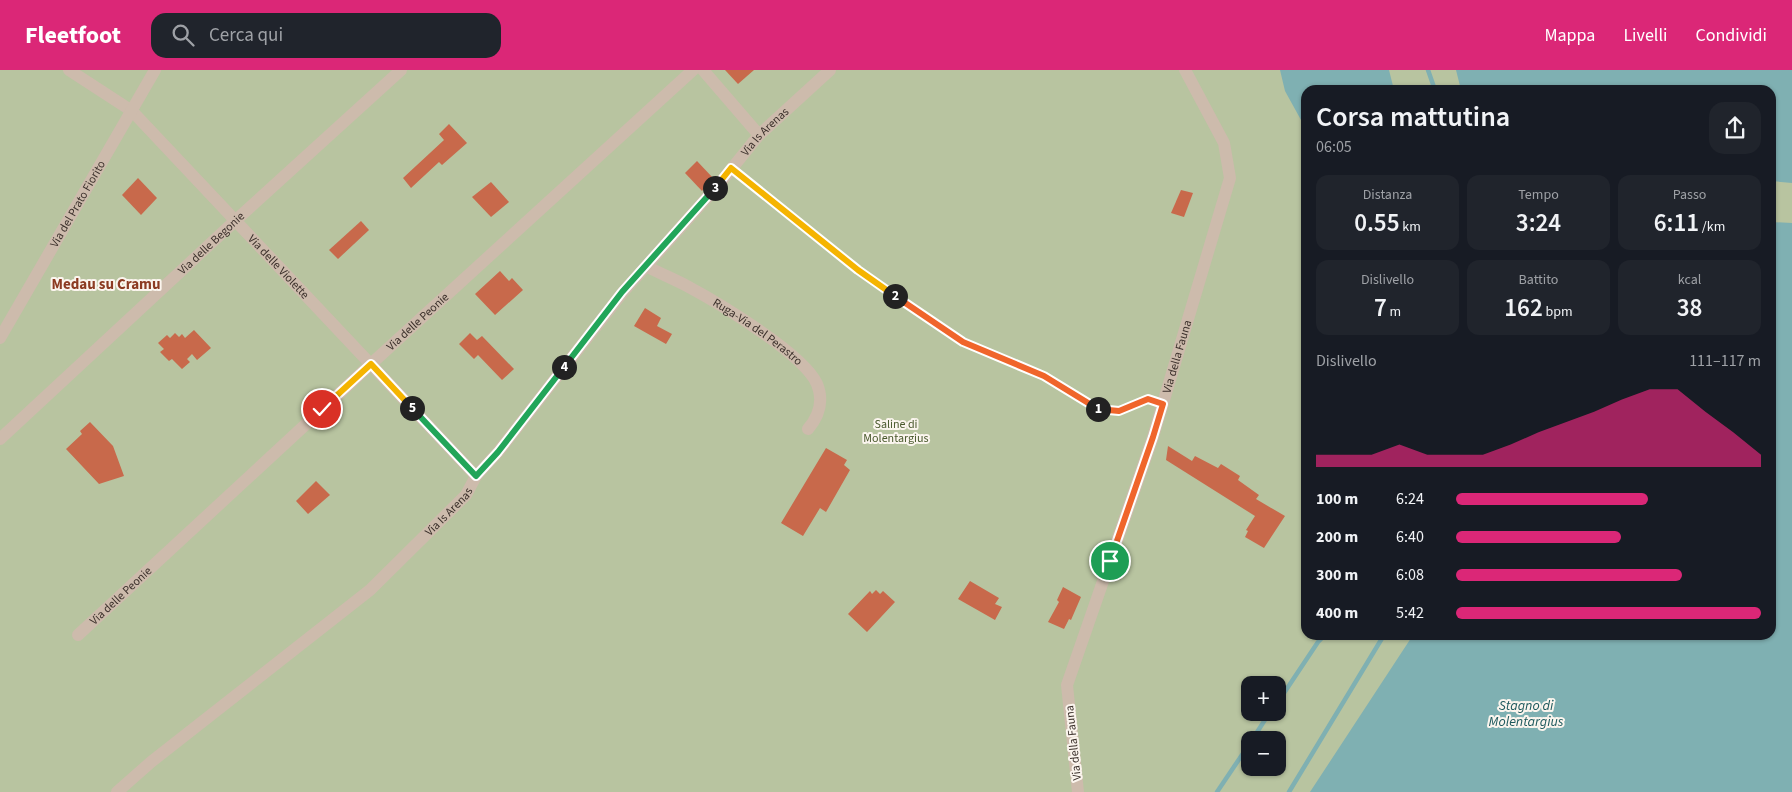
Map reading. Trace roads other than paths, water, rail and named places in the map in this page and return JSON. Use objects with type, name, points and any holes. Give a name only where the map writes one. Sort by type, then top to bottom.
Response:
[{"type":"street","name":"Via delle Violette","points":[[69,70],[132,112],[476,476]]},
{"type":"street","name":"Via del Prato Fiorito","points":[[0,338],[155,70]]},
{"type":"street","name":"Via delle Begonie","points":[[0,439],[401,70]]},
{"type":"street","name":"Via delle Peonie","points":[[78,635],[693,70]]},
{"type":"street","points":[[703,70],[758,134]]},
{"type":"street","name":"Via Is Arenas","points":[[117,792],[151,762],[370,590],[466,495],[476,476],[498,452],[622,292],[731,168],[758,134],[830,70]]},
{"type":"street","name":"Via della Fauna","points":[[1078,792],[1066,685],[1153,437],[1230,178],[1224,143],[1185,70]]},
{"type":"street","name":"Ruga-Via del Perastro","points":[[646,266],[687,286],[741,319],[781,346],[802,365],[816,383],[821,401],[816,419],[808,429]]},
{"type":"water","points":[[1280,70],[1389,70],[1393,85],[1301,85],[1301,120],[1285,91]]},
{"type":"water","points":[[1456,70],[1792,70],[1792,183],[1776,181],[1776,85],[1460,85]]},
{"type":"water","name":"Stagno di Molentargius","points":[[1776,222],[1792,223],[1792,792],[1310,792],[1410,640],[1776,640]]},
{"type":"waterway","points":[[1428,70],[1433,85]]},
{"type":"waterway","points":[[1286,690],[1320,640]]},
{"type":"waterway","points":[[1289,792],[1381,640]]},
{"type":"waterway","points":[[1258,731],[1264,721]]},
{"type":"waterway","points":[[1217,792],[1241,756]]},
{"type":"district","name":"Medau su Cramu","points":[[106,284]]},
{"type":"park label","name":"Saline di Molentargius","points":[[896,431]]}]
